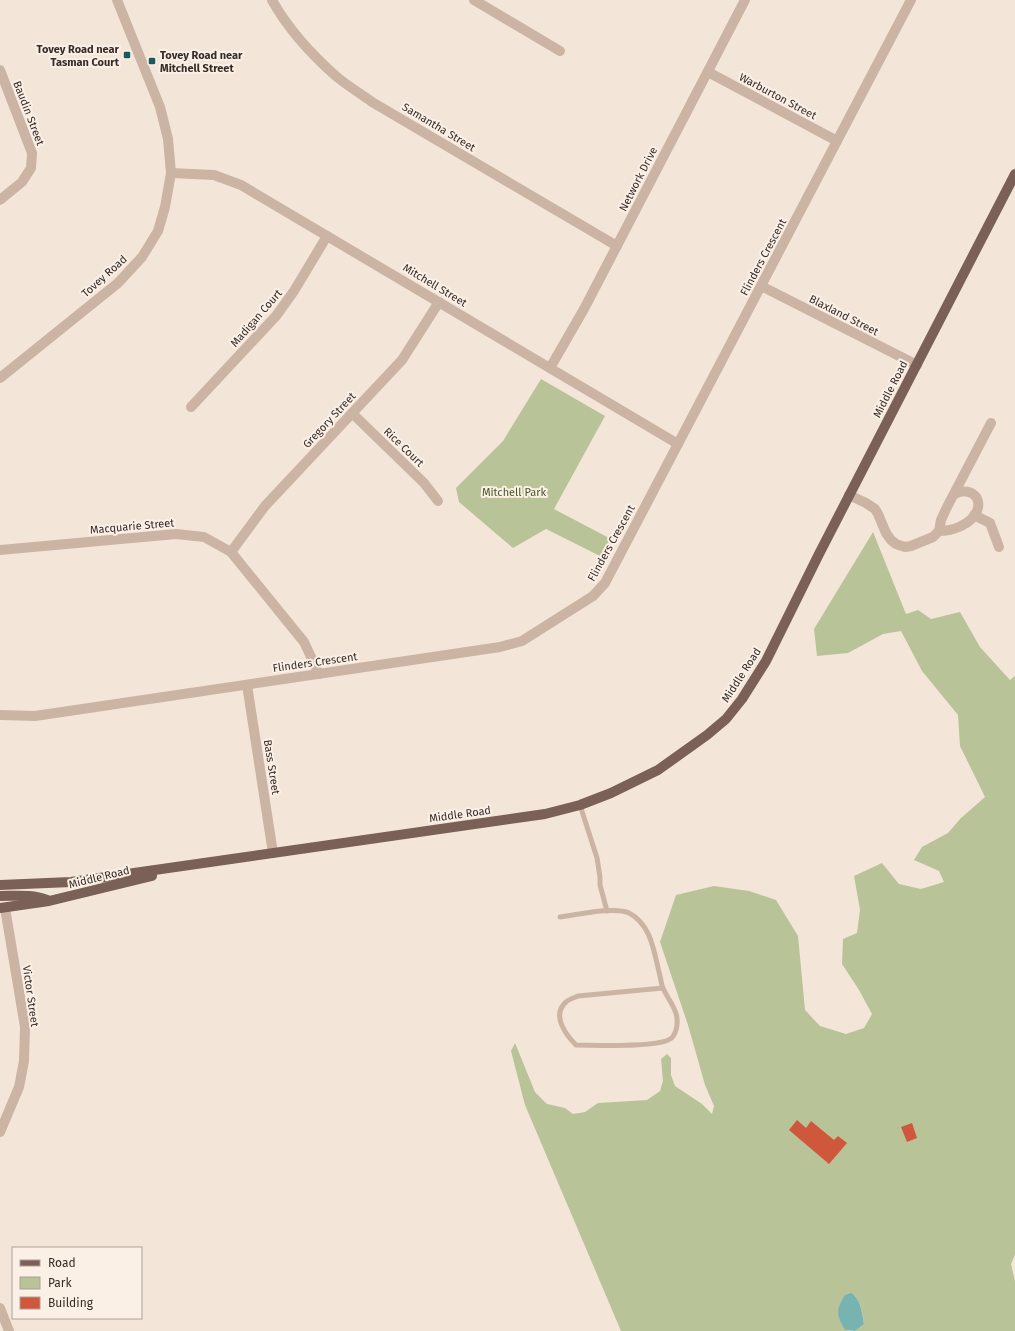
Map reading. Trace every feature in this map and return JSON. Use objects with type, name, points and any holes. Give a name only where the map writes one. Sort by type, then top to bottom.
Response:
[{"type":"main road","name":"Middle Road","points":[[0,886],[71,882],[545,814],[580,805],[611,793],[658,770],[707,735],[726,719],[742,699],[766,661],[849,495],[1015,174]]},
{"type":"main road","name":"Middle Road","points":[[2,908],[49,901],[204,863]]},
{"type":"main road","points":[[0,896],[40,897],[49,901]]},
{"type":"street","name":"Tovey Road","points":[[0,378],[118,283],[142,257],[158,230],[165,207],[171,173],[168,140],[160,107],[117,0]]},
{"type":"street","name":"Samantha Street","points":[[272,0],[280,14],[307,47],[338,78],[372,102],[617,246]]},
{"type":"street","points":[[474,0],[560,51]]},
{"type":"street","name":"Network Drive","points":[[550,368],[584,309],[745,0]]},
{"type":"street","name":"Flinders Crescent","points":[[0,715],[35,716],[500,648],[522,641],[594,596],[605,583],[911,0]]},
{"type":"street","name":"Baudin Street","points":[[0,70],[32,153],[30,168],[22,182],[0,200]]},
{"type":"street","name":"Warburton Street","points":[[708,72],[837,141]]},
{"type":"street","name":"Mitchell Street","points":[[171,173],[214,175],[241,184],[678,444]]},
{"type":"street","name":"Madigan Court","points":[[191,407],[276,316],[294,291],[327,236]]},
{"type":"street","name":"Blaxland Street","points":[[761,286],[917,365]]},
{"type":"street","name":"Gregory Street","points":[[231,552],[265,506],[402,360],[439,302]]},
{"type":"street","name":"Rice Court","points":[[352,413],[424,483],[438,501]]},
{"type":"street","points":[[849,495],[866,503],[874,509],[878,514],[886,533],[896,544],[904,547],[911,546],[933,537],[939,531],[941,520],[991,423]]},
{"type":"street","points":[[939,531],[959,527],[967,522],[974,514],[978,505],[977,499],[968,491],[954,494]]},
{"type":"street","points":[[974,514],[990,523],[1000,547]]},
{"type":"street","name":"Macquarie Street","points":[[0,550],[176,534],[204,537],[231,552],[304,642],[319,674]]},
{"type":"street","name":"Bass Street","points":[[247,685],[273,853]]},
{"type":"street","name":"Victor Street","points":[[0,1132],[19,1087],[24,1061],[25,1027],[2,908]]},
{"type":"street","points":[[0,1308],[9,1331]]},
{"type":"lane","points":[[580,805],[597,858],[600,885],[606,911]]},
{"type":"lane","points":[[560,917],[619,910],[634,916],[650,935],[663,988],[677,1016],[678,1025],[675,1033],[671,1039],[660,1043],[636,1045],[576,1045],[569,1038],[562,1026],[560,1016],[566,1002],[578,996],[663,988]]},
{"type":"green space","name":"Mitchell Park","points":[[541,379],[605,416],[554,509],[613,540],[604,558],[546,529],[513,548],[459,502],[456,488],[503,441]]},
{"type":"green space","points":[[873,532],[906,614],[918,610],[931,619],[960,612],[980,647],[1010,680],[1015,676],[1015,1255],[1011,1264],[1015,1281],[1015,1331],[855,1331],[864,1324],[859,1303],[852,1293],[845,1330],[850,1331],[621,1331],[525,1105],[511,1051],[515,1043],[535,1092],[547,1104],[565,1108],[573,1114],[585,1112],[598,1103],[647,1100],[660,1091],[663,1081],[661,1059],[667,1054],[671,1058],[671,1075],[675,1086],[702,1104],[712,1114],[714,1106],[705,1085],[688,1025],[660,942],[676,895],[714,886],[749,891],[776,900],[798,936],[805,1010],[820,1026],[846,1034],[864,1028],[872,1014],[859,990],[842,964],[843,939],[857,933],[860,910],[854,876],[882,863],[899,884],[921,889],[944,882],[939,871],[914,860],[922,847],[948,833],[961,818],[985,797],[960,746],[958,715],[922,671],[901,631],[883,634],[848,653],[817,656],[814,629]]},
{"type":"water","points":[[852,1293],[859,1303],[864,1324],[855,1331],[845,1330],[838,1313],[838,1309],[845,1295]]},
{"type":"building","points":[[797,1120],[806,1128],[811,1121],[834,1140],[838,1136],[847,1143],[829,1164],[789,1130]]},
{"type":"building","points":[[912,1123],[917,1138],[907,1142],[901,1127]]},
{"type":"place","name":"Tovey Road near Tasman Court","points":[[127,55]]},
{"type":"place","name":"Tovey Road near Mitchell Street","points":[[152,61]]}]
